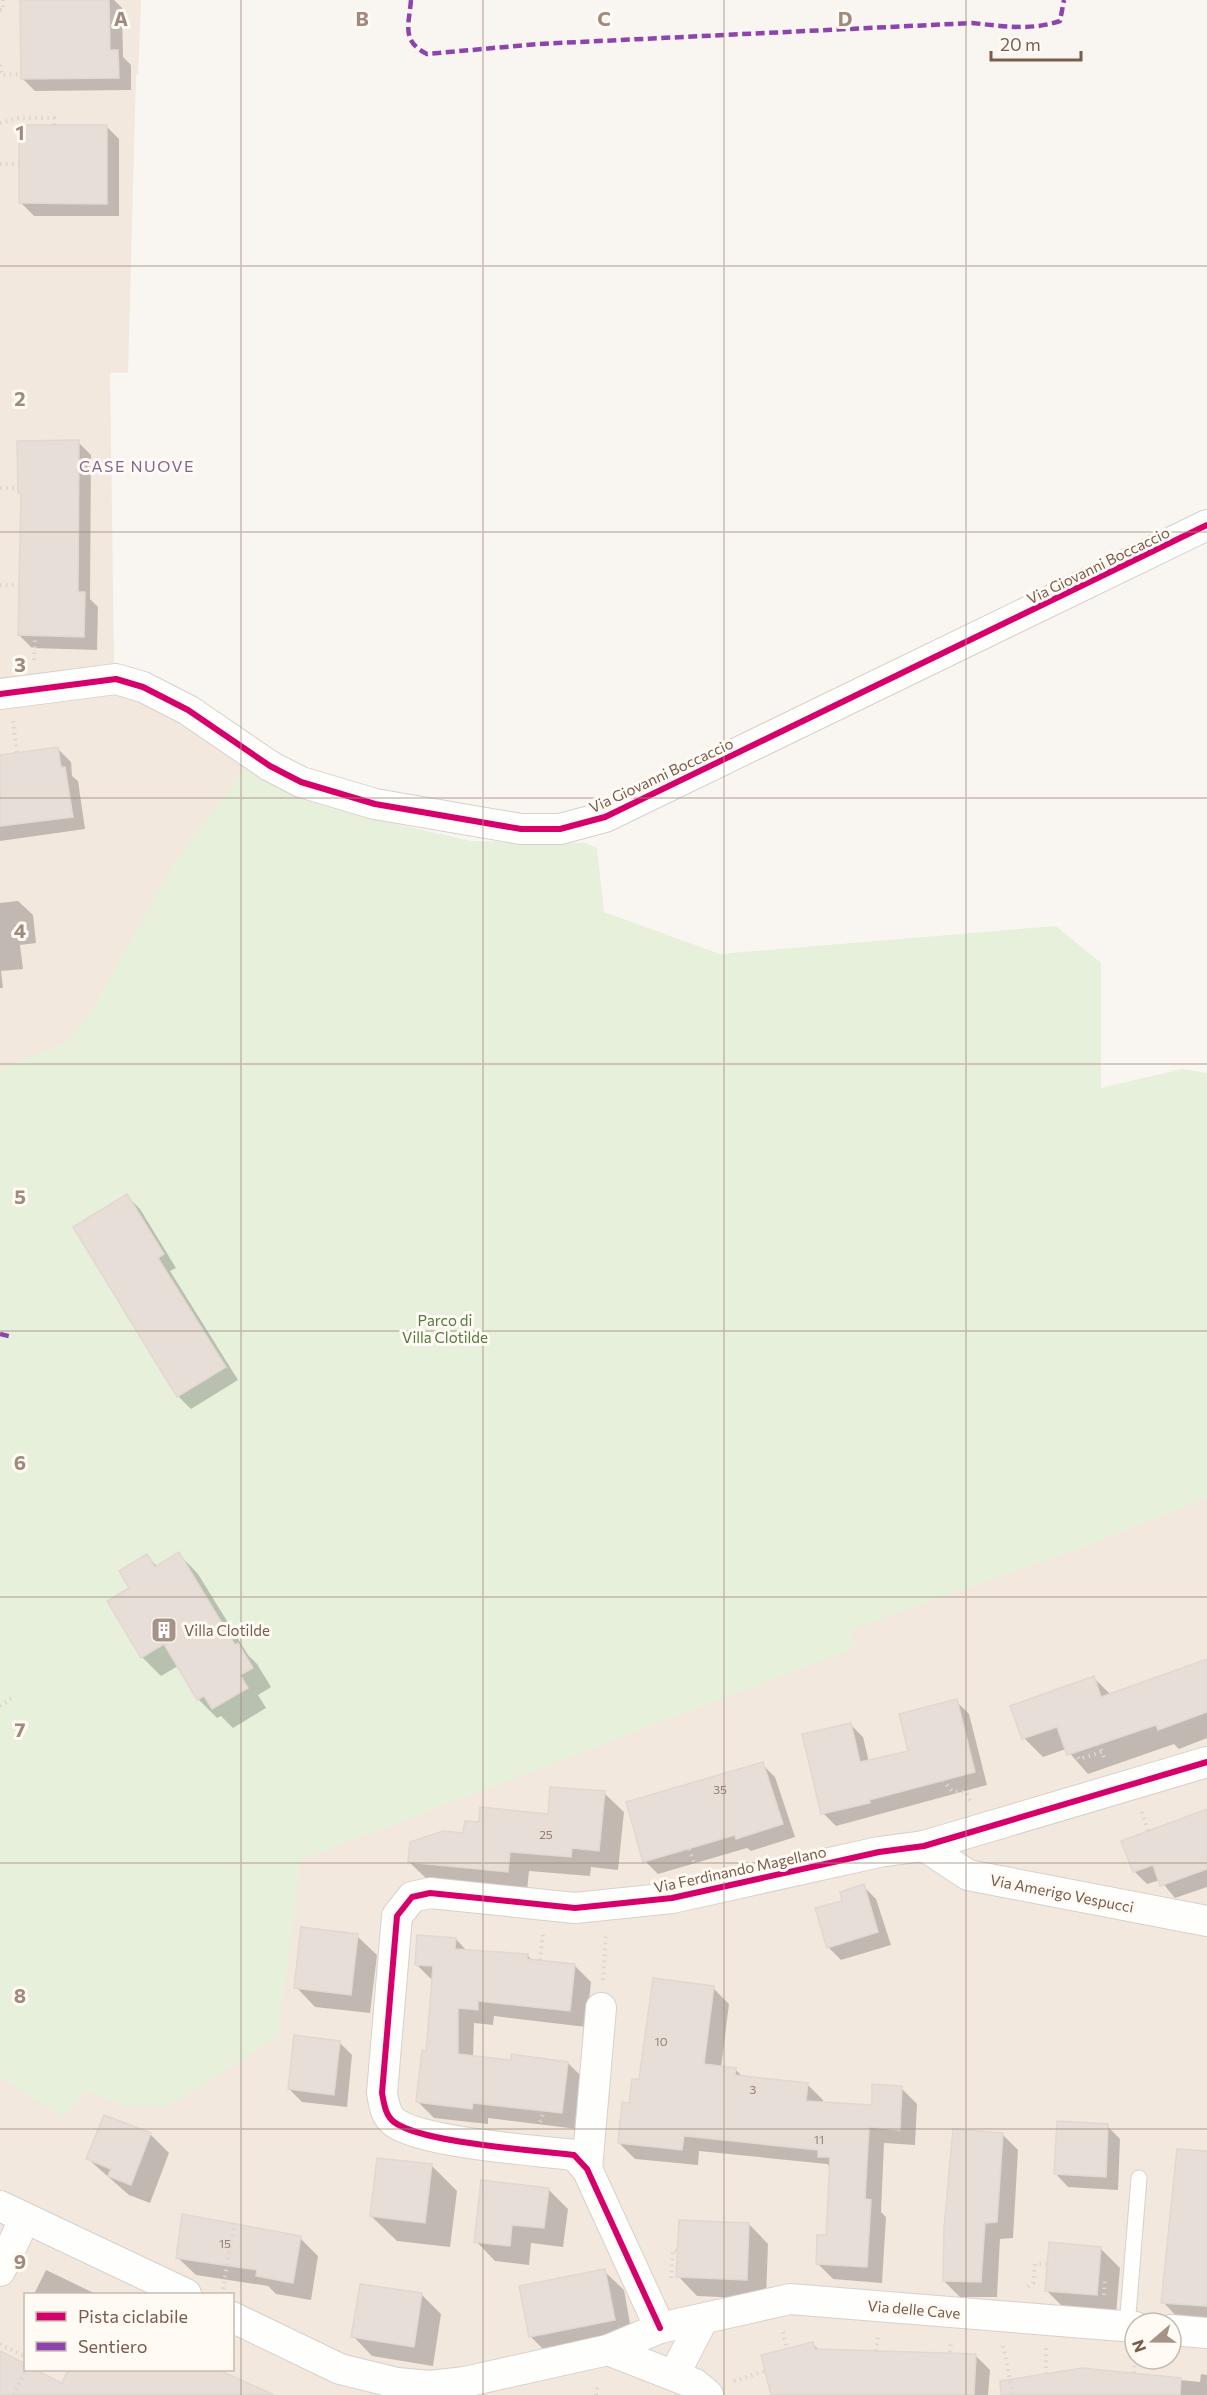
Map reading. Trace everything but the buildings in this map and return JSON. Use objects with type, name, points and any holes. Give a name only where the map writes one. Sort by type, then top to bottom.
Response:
[{"type":"street","name":"Via Giovanni Boccaccio","points":[[6,706],[116,679],[143,687],[188,710],[270,766],[301,782],[375,804],[521,829],[560,829],[605,817],[1207,525]]},
{"type":"street","name":"Via Ferdinando Magellano","points":[[587,2169],[574,2155],[416,2134],[392,2121],[385,2109],[382,2093],[396,1927],[398,1916],[412,1897],[430,1893],[575,1908],[672,1898],[879,1852],[924,1846],[1207,1762]]},
{"type":"street","name":"Via Amerigo Vespucci","points":[[924,1846],[968,1875],[1207,1921]]},
{"type":"street","points":[[601,2008],[587,2169],[660,2328]]},
{"type":"street","points":[[0,2271],[13,2212],[182,2293]]},
{"type":"street","name":"Via delle Cave","points":[[234,2308],[340,2369],[397,2384],[430,2385],[465,2382],[608,2350],[660,2328],[790,2299],[1123,2334]]},
{"type":"street","points":[[674,2375],[703,2319]]},
{"type":"street","points":[[1183,2331],[1207,2333]]},
{"type":"street","points":[[608,2350],[695,2384],[719,2388]]},
{"type":"lane","points":[[1133,2311],[1139,2178]]},
{"type":"path","points":[[0,10],[3,10],[3,0]]},
{"type":"path","points":[[0,65],[2,75],[21,74]]},
{"type":"path","points":[[0,123],[18,118],[54,118],[54,125]]},
{"type":"path","points":[[0,164],[19,164]]},
{"type":"path","points":[[0,488],[18,488]]},
{"type":"path","points":[[0,585],[19,585]]},
{"type":"path","points":[[34,668],[35,636]]},
{"type":"path","points":[[6,706],[17,753]]},
{"type":"path","points":[[0,1706],[13,1697]]},
{"type":"path","points":[[1098,1744],[1105,1759]]},
{"type":"path","points":[[1075,1752],[1079,1759],[1102,1752]]},
{"type":"path","points":[[943,1780],[952,1791],[966,1792],[974,1812]]},
{"type":"path","points":[[1139,1803],[1148,1831]]},
{"type":"path","points":[[601,2008],[606,1927]]},
{"type":"path","points":[[540,1960],[544,1932]]},
{"type":"path","points":[[229,2293],[234,2223]]},
{"type":"path","points":[[1028,2287],[1033,2283],[1035,2264],[1047,2264]]},
{"type":"path","points":[[781,2325],[787,2349]]},
{"type":"path","points":[[1046,2338],[1046,2374]]},
{"type":"path","points":[[0,2344],[24,2356]]},
{"type":"path","points":[[1003,2344],[1013,2394]]},
{"type":"path","points":[[13,2395],[25,2371]]},
{"type":"path","points":[[719,2388],[765,2371]]},
{"type":"shaded area","points":[[0,0],[141,0],[138,75],[136,75],[128,373],[110,373],[114,662],[198,726],[351,806],[82,1036],[0,1088]]},
{"type":"shaded area","points":[[1207,1479],[1207,2395],[0,2395],[0,1978],[239,1834]]},
{"type":"green space","name":"Parco di Villa Clotilde","points":[[248,763],[296,791],[387,822],[471,841],[585,843],[597,848],[604,912],[720,954],[1056,926],[1101,963],[1101,1088],[1182,1069],[1207,1073],[1207,1498],[1084,1547],[850,1630],[855,1648],[301,1860],[278,2036],[169,2106],[128,2106],[85,2091],[64,2117],[0,2077],[0,1070],[67,1042],[90,1013],[175,862]]},
{"type":"marked path","points":[[411,0],[408,32],[413,44],[427,54],[538,44],[972,23],[1016,27],[1038,26],[1060,21],[1064,0]]},
{"type":"marked path","points":[[0,1334],[12,1337]]},
{"type":"cycle path","points":[[0,694],[116,679],[143,687],[188,710],[270,766],[301,782],[375,804],[521,829],[560,829],[605,817],[1207,525]]},
{"type":"cycle path","points":[[660,2328],[587,2169],[574,2155],[479,2144],[428,2135],[408,2129],[394,2122],[389,2116],[382,2093],[397,1916],[412,1897],[430,1893],[575,1908],[672,1898],[879,1852],[924,1846],[1207,1762]]},
{"type":"place","name":"Villa Clotilde","points":[[164,1630]]},
{"type":"district","name":"CASE NUOVE","points":[[137,465]]}]
